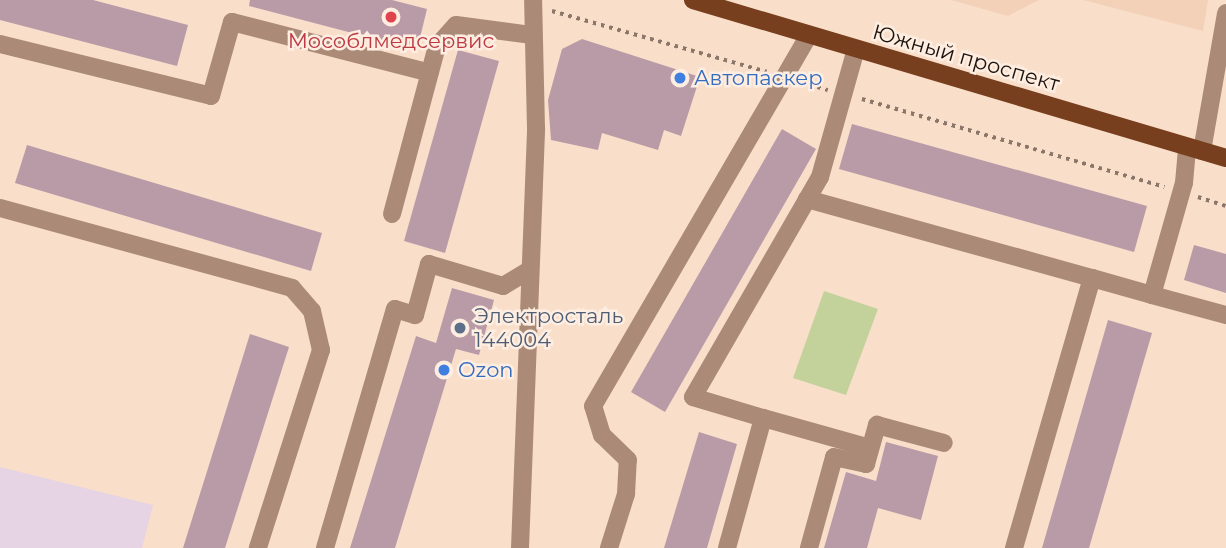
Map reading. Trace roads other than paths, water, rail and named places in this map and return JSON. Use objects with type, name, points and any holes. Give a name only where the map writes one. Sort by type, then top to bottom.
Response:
[{"type":"main road","name":"Южный проспект","points":[[693,0],[1226,158]]},
{"type":"lane","points":[[520,548],[536,128],[533,3]]},
{"type":"lane","points":[[1153,295],[1194,149],[1226,13]]},
{"type":"lane","points":[[0,44],[211,96],[232,22],[430,73]]},
{"type":"lane","points":[[392,215],[437,46],[456,25],[532,35]]},
{"type":"lane","points":[[609,548],[626,494],[628,460],[602,435],[593,406],[809,35]]},
{"type":"lane","points":[[856,49],[820,177],[693,397],[870,448]]},
{"type":"lane","points":[[807,199],[1226,315]]},
{"type":"lane","points":[[0,208],[292,288],[312,311],[321,350],[258,548]]},
{"type":"lane","points":[[324,548],[395,309],[415,315],[429,264],[503,286],[530,270]]},
{"type":"lane","points":[[1014,548],[1092,278]]},
{"type":"lane","points":[[726,548],[763,418]]},
{"type":"lane","points":[[809,548],[834,457],[866,464],[877,425],[944,443]]},
{"type":"lane","points":[[515,548],[521,524]]},
{"type":"place","name":"Мособлмедсервис","points":[[391,17]]},
{"type":"place","name":"Автопаскер","points":[[680,78]]},
{"type":"place","name":"Электросталь 144004","points":[[460,328]]},
{"type":"place","name":"Ozon","points":[[444,370]]}]
